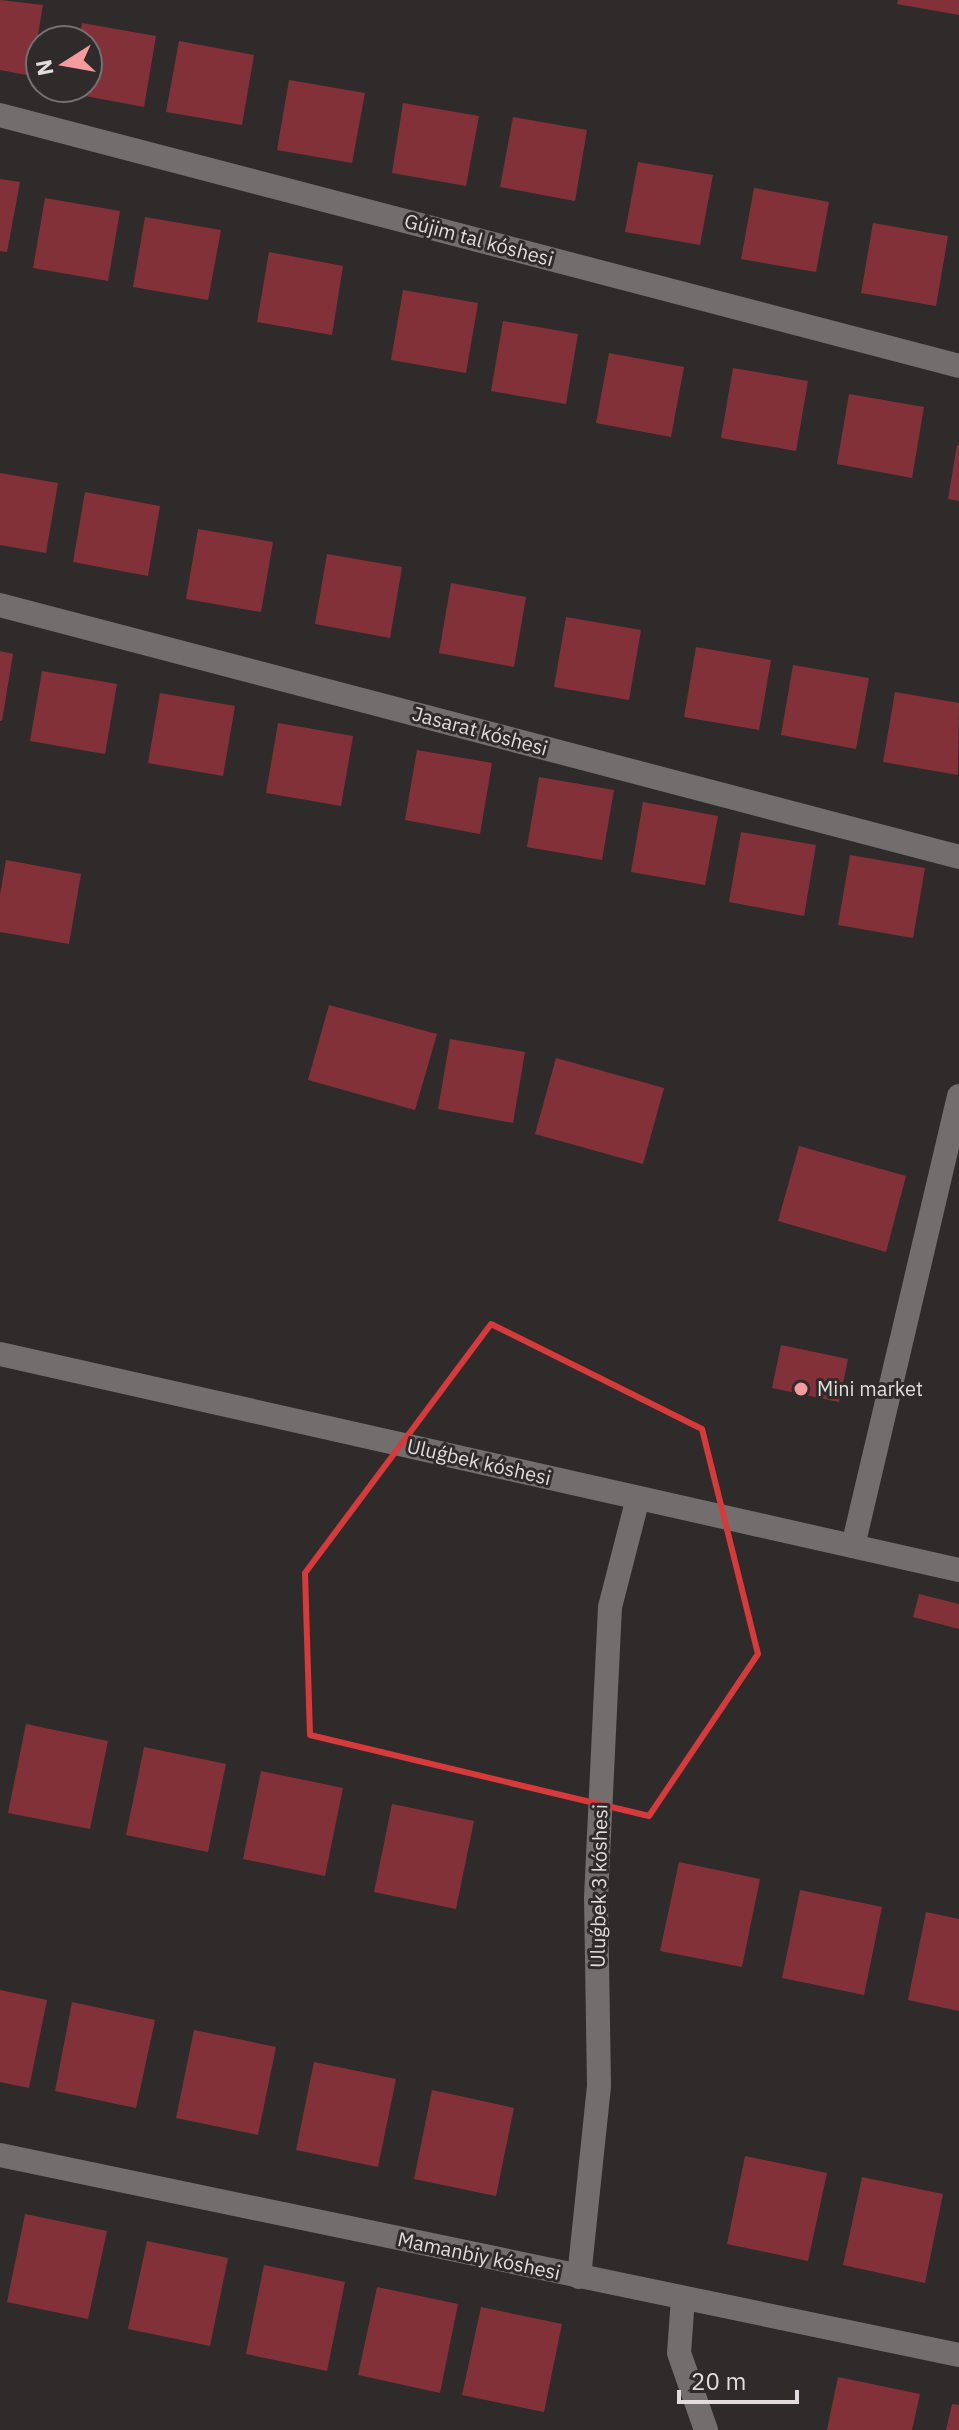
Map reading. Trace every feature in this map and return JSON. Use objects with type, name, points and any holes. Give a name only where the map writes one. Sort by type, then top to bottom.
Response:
[{"type":"street","name":"Gújim tal kóshesi","points":[[0,115],[959,366]]},
{"type":"street","name":"Jasarat kóshesi","points":[[0,605],[959,857]]},
{"type":"street","points":[[853,1546],[959,1096]]},
{"type":"street","name":"Uluǵbek kóshesi","points":[[0,1354],[959,1570]]},
{"type":"street","name":"Uluǵbek 3 kóshesi","points":[[579,2277],[599,2086],[596,1897],[610,1607],[638,1498]]},
{"type":"street","name":"Mamanbiy kóshesi","points":[[0,2155],[959,2355]]},
{"type":"street","points":[[683,2298],[679,2353],[706,2430]]},
{"type":"highlighted area","points":[[491,1324],[702,1429],[758,1654],[649,1816],[310,1735],[305,1573]]},
{"type":"building","points":[[0,0],[43,5],[40,24],[24,24],[24,75],[0,70]]},
{"type":"building","points":[[898,0],[959,0],[959,15],[897,4]]},
{"type":"building","points":[[104,27],[156,36],[144,107],[104,100]]},
{"type":"building","points":[[179,41],[254,55],[242,125],[166,112]]},
{"type":"building","points":[[289,80],[365,93],[352,163],[277,150]]},
{"type":"building","points":[[403,103],[479,116],[466,186],[392,173]]},
{"type":"building","points":[[513,117],[587,130],[575,201],[500,187]]},
{"type":"building","points":[[638,162],[713,175],[700,245],[625,232]]},
{"type":"building","points":[[0,179],[20,182],[7,252],[0,251]]},
{"type":"building","points":[[754,188],[829,202],[816,272],[741,259]]},
{"type":"building","points":[[45,198],[120,211],[108,281],[33,268]]},
{"type":"building","points":[[145,217],[221,230],[208,300],[133,287]]},
{"type":"building","points":[[873,223],[948,236],[936,306],[861,293]]},
{"type":"building","points":[[269,252],[343,266],[332,335],[257,322]]},
{"type":"building","points":[[403,290],[478,303],[466,373],[391,360]]},
{"type":"building","points":[[503,321],[578,334],[566,404],[491,391]]},
{"type":"building","points":[[609,353],[684,367],[671,437],[596,423]]},
{"type":"building","points":[[733,368],[808,381],[796,451],[721,438]]},
{"type":"building","points":[[849,394],[924,407],[912,478],[837,464]]},
{"type":"building","points":[[959,446],[959,501],[948,499]]},
{"type":"building","points":[[0,473],[58,483],[46,553],[0,545]]},
{"type":"building","points":[[85,492],[160,506],[148,576],[73,562]]},
{"type":"building","points":[[198,529],[273,542],[261,612],[186,599]]},
{"type":"building","points":[[327,554],[402,567],[390,638],[315,624]]},
{"type":"building","points":[[451,583],[526,597],[514,667],[439,653]]},
{"type":"building","points":[[566,617],[641,630],[629,700],[554,687]]},
{"type":"building","points":[[696,647],[771,660],[759,730],[684,717]]},
{"type":"building","points":[[0,651],[13,654],[2,721],[0,721]]},
{"type":"building","points":[[793,665],[869,678],[856,749],[781,735]]},
{"type":"building","points":[[42,671],[117,684],[105,754],[30,741]]},
{"type":"building","points":[[895,692],[959,703],[958,775],[883,762]]},
{"type":"building","points":[[160,693],[235,706],[223,776],[148,763]]},
{"type":"building","points":[[278,723],[353,736],[341,806],[266,793]]},
{"type":"building","points":[[417,750],[492,763],[480,834],[405,820]]},
{"type":"building","points":[[539,777],[614,790],[602,860],[527,847]]},
{"type":"building","points":[[643,802],[718,816],[705,885],[631,872]]},
{"type":"building","points":[[741,832],[816,845],[804,916],[729,902]]},
{"type":"building","points":[[850,855],[925,868],[913,938],[838,925]]},
{"type":"building","points":[[6,860],[81,874],[69,944],[0,932],[0,895]]},
{"type":"building","points":[[329,1005],[437,1034],[415,1110],[308,1080]]},
{"type":"building","points":[[450,1039],[525,1052],[513,1123],[438,1109]]},
{"type":"building","points":[[556,1058],[664,1088],[643,1164],[535,1134]]},
{"type":"building","points":[[799,1146],[906,1176],[886,1252],[778,1221]]},
{"type":"building","points":[[781,1345],[848,1359],[839,1402],[772,1388]]},
{"type":"building","points":[[919,1594],[959,1604],[959,1629],[913,1617]]},
{"type":"building","points":[[26,1724],[108,1741],[90,1829],[8,1813]]},
{"type":"building","points":[[144,1747],[226,1764],[208,1852],[126,1835]]},
{"type":"building","points":[[261,1771],[343,1788],[325,1876],[243,1859]]},
{"type":"building","points":[[392,1804],[474,1821],[456,1909],[374,1892]]},
{"type":"building","points":[[679,1862],[760,1879],[742,1967],[660,1951]]},
{"type":"building","points":[[800,1890],[882,1907],[864,1995],[782,1978]]},
{"type":"building","points":[[926,1912],[959,1919],[959,2011],[908,2000]]},
{"type":"building","points":[[0,1990],[47,2000],[29,2088],[0,2082]]},
{"type":"building","points":[[72,2002],[155,2020],[136,2108],[55,2091]]},
{"type":"building","points":[[194,2030],[276,2047],[258,2135],[176,2118]]},
{"type":"building","points":[[314,2062],[396,2079],[378,2167],[296,2150]]},
{"type":"building","points":[[432,2090],[514,2108],[496,2196],[414,2179]]},
{"type":"building","points":[[745,2156],[827,2173],[808,2261],[727,2244]]},
{"type":"building","points":[[862,2177],[943,2194],[925,2283],[843,2265]]},
{"type":"building","points":[[25,2214],[107,2231],[88,2319],[7,2302]]},
{"type":"building","points":[[147,2241],[228,2258],[210,2346],[128,2329]]},
{"type":"building","points":[[264,2265],[345,2282],[327,2371],[246,2354]]},
{"type":"building","points":[[377,2287],[458,2304],[440,2393],[358,2375]]},
{"type":"building","points":[[481,2307],[562,2324],[544,2412],[462,2395]]},
{"type":"building","points":[[838,2377],[920,2394],[912,2430],[827,2430]]},
{"type":"building","points":[[952,2404],[959,2405],[959,2430],[946,2430]]},
{"type":"place","name":"Mini market","points":[[801,1389]]}]
